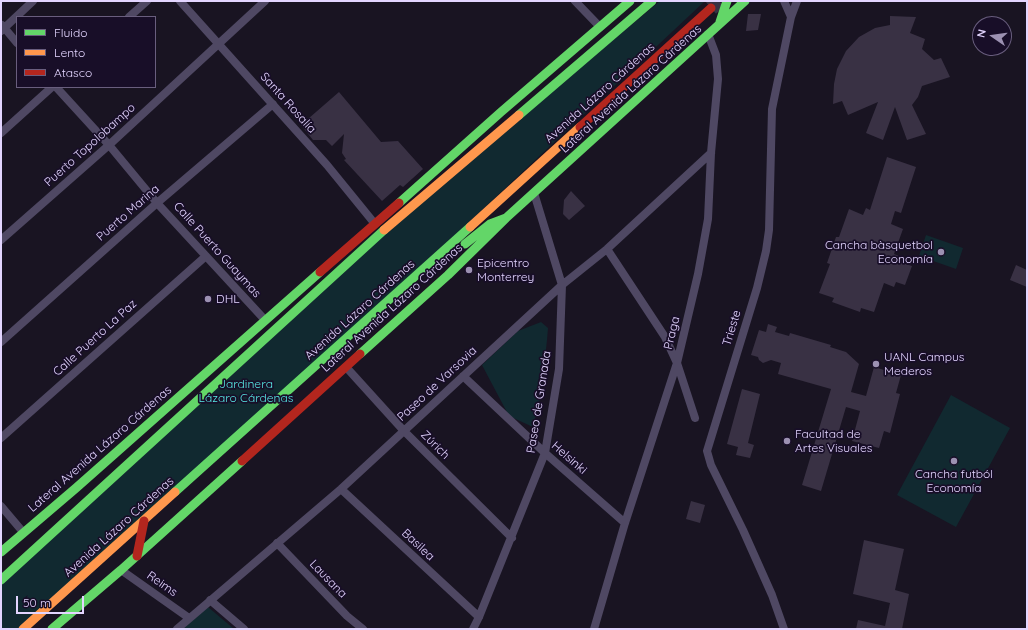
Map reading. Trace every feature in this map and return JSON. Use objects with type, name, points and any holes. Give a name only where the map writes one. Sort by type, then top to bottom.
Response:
[{"type":"main road","name":"Lateral Avenida Lázaro Cárdenas","points":[[1,552],[76,488],[501,112],[630,1]]},
{"type":"main road","points":[[1,580],[231,368],[294,313],[380,234],[652,1]]},
{"type":"main road","points":[[716,27],[724,12],[727,1]]},
{"type":"main road","name":"Lateral Avenida Lázaro Cárdenas","points":[[52,629],[137,556],[448,275],[506,218],[745,1]]},
{"type":"main road","name":"Avenida Lázaro Cárdenas","points":[[23,629],[712,8]]},
{"type":"main road","points":[[294,313],[304,293],[365,237],[384,216]]},
{"type":"main road","points":[[442,252],[450,253],[458,250],[490,224],[506,218]]},
{"type":"main road","points":[[137,556],[144,521]]},
{"type":"street","points":[[16,41],[2,28],[33,1]]},
{"type":"street","points":[[130,16],[147,1]]},
{"type":"street","name":"Santa Rosalía","points":[[180,1],[327,165],[375,224]]},
{"type":"street","name":"Puerto Topolobampo","points":[[1,240],[109,145],[265,1]]},
{"type":"street","points":[[575,1],[600,27]]},
{"type":"street","points":[[784,1],[791,17]]},
{"type":"street","name":"Trieste","points":[[784,629],[772,595],[743,530],[711,465],[707,451],[757,288],[766,250],[769,230],[772,109],[791,17],[797,1]]},
{"type":"street","name":"Praga","points":[[594,629],[677,363],[698,274],[707,227],[718,79],[716,55],[708,34]]},
{"type":"street","points":[[1,133],[51,88]]},
{"type":"street","name":"Calle Puerto Guaymas","points":[[57,88],[109,145],[157,203],[265,320]]},
{"type":"street","name":"Puerto Marina","points":[[1,342],[157,203],[273,104]]},
{"type":"street","name":"Paseo de Varsovia","points":[[177,629],[188,618],[341,489],[562,285],[607,249],[712,153]]},
{"type":"street","name":"Paseo de Granada","points":[[474,629],[545,453],[559,369],[562,285],[534,193]]},
{"type":"street","points":[[607,249],[665,337],[677,363],[694,418]]},
{"type":"street","name":"Calle Puerto La Paz","points":[[1,438],[206,256]]},
{"type":"street","name":"Zúrich","points":[[346,367],[404,431],[512,538]]},
{"type":"street","name":"Helsinki","points":[[463,376],[545,453],[626,523]]},
{"type":"street","name":"Basilea","points":[[341,489],[480,617]]},
{"type":"street","points":[[1,506],[23,532]]},
{"type":"street","name":"Lausana","points":[[278,543],[347,616],[363,629]]},
{"type":"street","name":"Reims","points":[[121,570],[188,618]]},
{"type":"street","points":[[210,600],[244,629]]},
{"type":"green space","name":"Jardinera Lázaro Cárdenas","points":[[660,1],[705,1],[437,252],[23,629],[1,629],[1,580],[380,234]]},
{"type":"green space","name":"Cancha bàsquetbol Economía","points":[[926,235],[963,248],[956,269],[919,256]]},
{"type":"green space","points":[[541,322],[548,328],[541,395],[533,427],[509,416],[482,365],[518,331]]},
{"type":"green space","name":"Cancha futból Economía","points":[[951,395],[1010,428],[956,527],[897,495]]},
{"type":"green space","points":[[208,607],[234,629],[183,629]]},
{"type":"building","points":[[748,14],[761,14],[758,30],[746,31]]},
{"type":"building","points":[[890,16],[916,17],[910,33],[925,39],[922,49],[934,60],[941,58],[950,77],[922,86],[918,97],[912,105],[926,134],[907,140],[895,107],[883,140],[866,133],[878,102],[848,115],[842,101],[833,104],[834,84],[837,69],[846,51],[859,37],[875,28],[890,25]]},
{"type":"building","points":[[339,92],[381,142],[398,141],[423,169],[403,187],[400,185],[382,201],[344,160],[346,159],[342,153],[344,134],[332,146],[326,140],[313,140],[301,125]]},
{"type":"building","points":[[887,157],[916,167],[901,213],[895,211],[891,224],[903,229],[894,254],[904,258],[902,263],[912,266],[905,285],[896,282],[894,287],[884,283],[874,312],[861,308],[860,312],[832,302],[834,298],[819,293],[830,264],[827,263],[836,237],[839,237],[849,209],[863,215],[866,208],[870,210]]},
{"type":"building","points":[[571,191],[585,206],[569,220],[563,214],[564,200]]},
{"type":"building","points":[[1016,265],[1027,270],[1027,287],[1010,280]]},
{"type":"building","points":[[768,324],[777,327],[775,332],[789,336],[790,333],[831,345],[830,347],[846,352],[859,364],[851,392],[866,396],[874,367],[901,375],[896,393],[900,394],[890,433],[884,431],[879,448],[852,441],[860,411],[846,407],[821,491],[802,485],[831,389],[778,374],[781,363],[771,360],[763,363],[758,357],[751,355],[759,330],[766,332]]},
{"type":"building","points":[[742,389],[760,394],[748,443],[754,445],[750,458],[736,455],[738,447],[727,444]]},
{"type":"building","points":[[691,501],[705,505],[700,523],[686,519]]},
{"type":"building","points":[[864,540],[904,549],[895,590],[909,594],[902,629],[856,629],[858,620],[885,626],[890,603],[853,594]]},
{"type":"tunnel","points":[[711,8],[719,1]]},
{"type":"traffic: fast","points":[[399,203],[501,112],[630,1]]},
{"type":"traffic: fast","points":[[519,115],[652,1]]},
{"type":"traffic: fast","points":[[720,22],[727,1]]},
{"type":"traffic: fast","points":[[360,354],[448,275],[506,218],[745,1]]},
{"type":"traffic: fast","points":[[465,244],[490,224],[506,218]]},
{"type":"traffic: fast","points":[[175,492],[470,227]]},
{"type":"traffic: fast","points":[[1,580],[384,230]]},
{"type":"traffic: fast","points":[[1,552],[76,488],[320,272]]},
{"type":"traffic: fast","points":[[52,629],[121,570],[242,461]]},
{"type":"traffic: slow","points":[[384,230],[519,115]]},
{"type":"traffic: slow","points":[[470,227],[580,127]]},
{"type":"traffic: slow","points":[[23,629],[175,492]]},
{"type":"traffic: jam","points":[[580,127],[711,8]]},
{"type":"traffic: jam","points":[[320,272],[399,203]]},
{"type":"traffic: jam","points":[[242,461],[360,354]]},
{"type":"traffic: jam","points":[[137,556],[144,521]]},
{"type":"place","name":"Cancha bàsquetbol Economía","points":[[941,252]]},
{"type":"place","name":"Epicentro Monterrey","points":[[469,270]]},
{"type":"place","name":"DHL","points":[[208,299]]},
{"type":"place","name":"UANL Campus Mederos","points":[[876,364]]},
{"type":"place","name":"Facultad de Artes Visuales","points":[[787,441]]},
{"type":"place","name":"Cancha futból Economía","points":[[954,461]]}]
